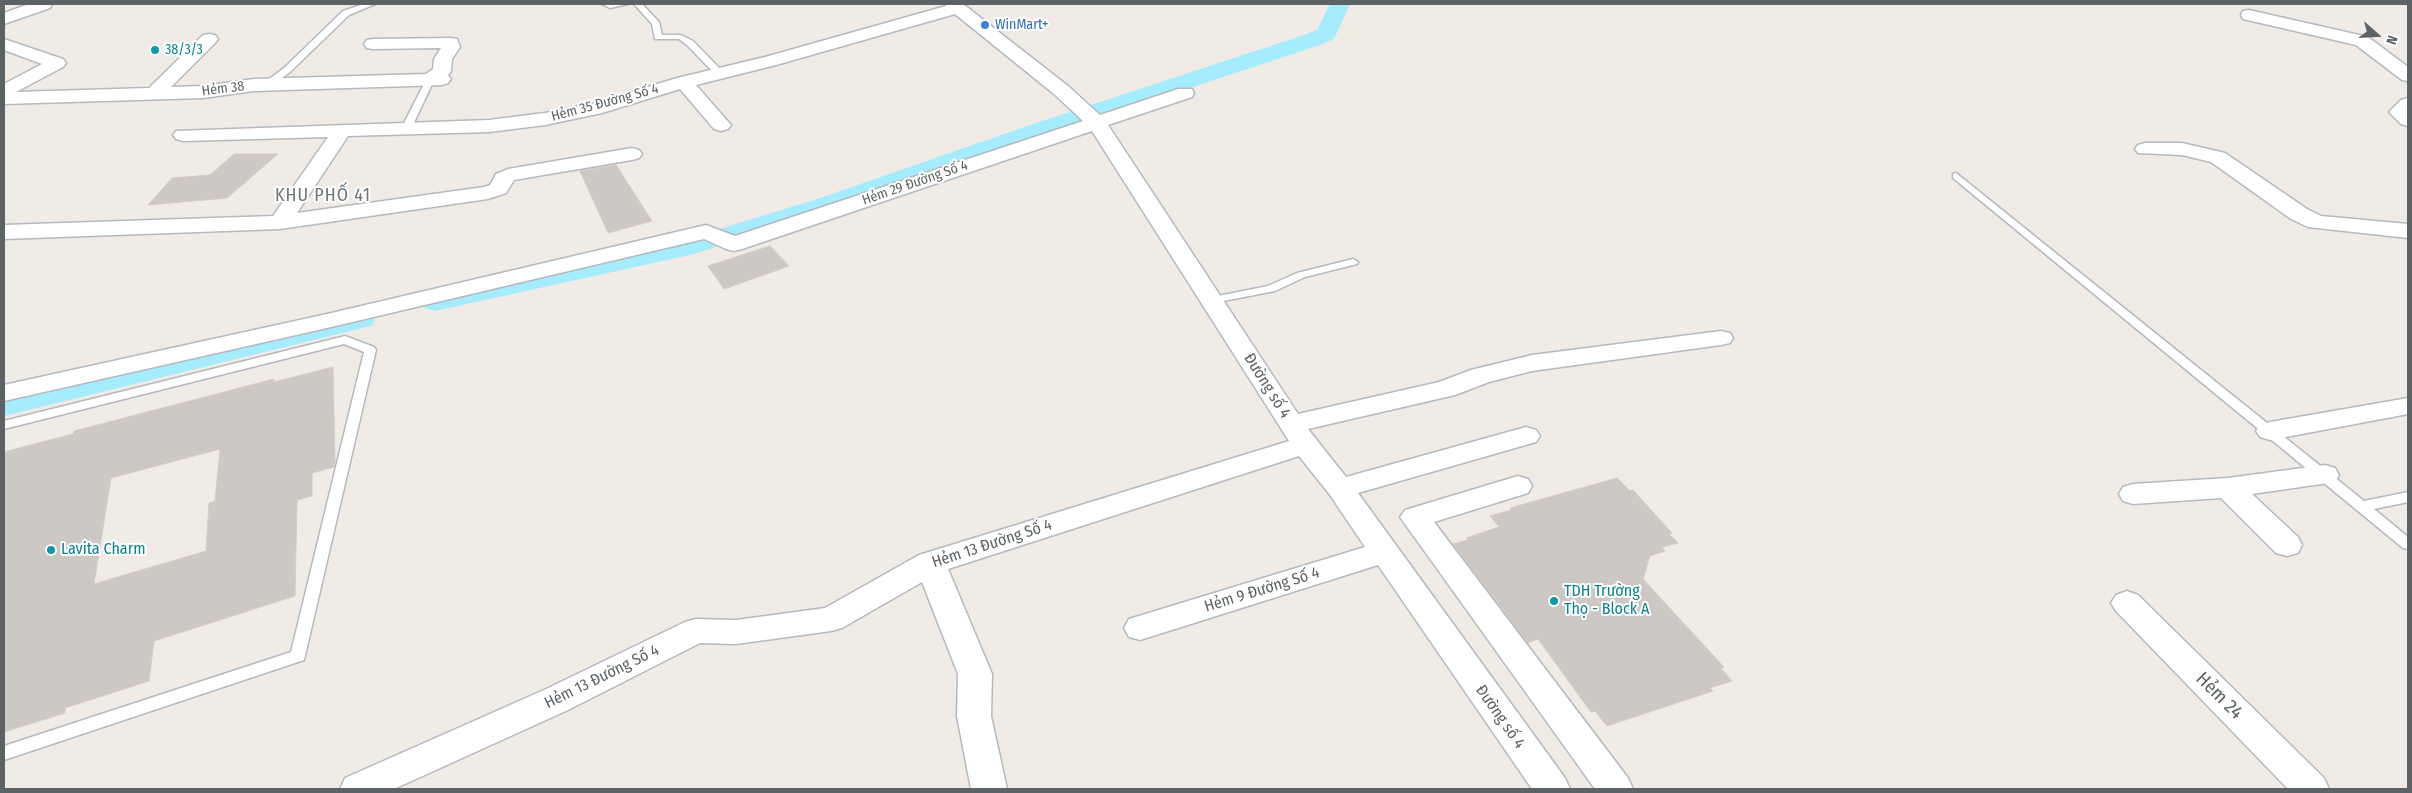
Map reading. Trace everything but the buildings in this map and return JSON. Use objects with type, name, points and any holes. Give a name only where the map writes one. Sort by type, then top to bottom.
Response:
[{"type":"street","points":[[4,19],[44,4]]},
{"type":"street","name":"Hẻm 35 Đường Số 4","points":[[183,135],[489,126],[545,120],[595,109],[955,6]]},
{"type":"street","name":"Đường số 4","points":[[955,6],[1096,122],[1298,434],[1340,488],[1552,789]]},
{"type":"street","points":[[2249,15],[2362,41],[2408,76]]},
{"type":"street","points":[[154,94],[209,39]]},
{"type":"street","points":[[373,44],[450,43],[452,46],[443,59],[442,71],[436,79]]},
{"type":"street","name":"Hẻm 38","points":[[4,44],[57,63],[4,97]]},
{"type":"street","name":"Hẻm 38","points":[[4,97],[203,92],[267,85],[436,79]]},
{"type":"street","points":[[684,82],[721,125]]},
{"type":"street","name":"Hẻm 29 Đường Số 4","points":[[734,244],[1185,92]]},
{"type":"street","points":[[2408,104],[2399,112],[2408,120]]},
{"type":"street","points":[[280,222],[342,131]]},
{"type":"street","points":[[2145,149],[2182,150],[2218,157],[2299,214],[2316,222],[2408,231]]},
{"type":"street","points":[[4,232],[280,222],[488,193],[499,189],[502,178],[508,175],[632,154]]},
{"type":"street","points":[[4,393],[327,321],[706,232],[734,244]]},
{"type":"street","name":"Hẻm 13 Đường Số 4","points":[[358,789],[556,700],[696,631],[736,632],[831,619],[930,563],[1298,434],[1446,389],[1480,376],[1532,363],[1721,338]]},
{"type":"street","points":[[2270,431],[2408,406]]},
{"type":"street","points":[[1340,488],[1526,436]]},
{"type":"street","points":[[2133,494],[2228,488],[2325,475]]},
{"type":"street","points":[[1518,486],[1415,517],[1615,789]]},
{"type":"street","points":[[2228,488],[2287,545]]},
{"type":"street","name":"Hẻm 9 Đường Số 4","points":[[1140,628],[1384,552]]},
{"type":"street","points":[[930,563],[975,674],[974,716],[989,789]]},
{"type":"street","name":"Hẻm 24","points":[[2127,603],[2311,789]]},
{"type":"lane","points":[[267,85],[287,70],[346,13],[371,4]]},
{"type":"lane","points":[[606,4],[610,6],[624,4]]},
{"type":"lane","points":[[638,4],[656,24],[658,38],[681,37],[690,43],[719,73]]},
{"type":"lane","points":[[406,129],[436,79]]},
{"type":"lane","points":[[1956,176],[2408,544]]},
{"type":"lane","points":[[1213,300],[1271,289],[1301,275],[1353,262]]},
{"type":"lane","points":[[4,424],[344,340],[370,350],[298,656],[4,753]]},
{"type":"lane","points":[[2362,506],[2408,498]]},
{"type":"waterway","points":[[435,302],[690,247],[826,205],[1045,128],[1312,40],[1326,34],[1340,4]]},
{"type":"waterway","points":[[4,406],[360,320]]},
{"type":"place","name":"WinMart+","points":[[985,25]]},
{"type":"place","name":"38/3/3","points":[[155,50]]},
{"type":"place","name":"Lavita Charm","points":[[51,550]]},
{"type":"place","name":"TDH Trường Thọ - Block A","points":[[1554,601]]},
{"type":"district","name":"KHU PHỐ 41","points":[[323,196]]}]
